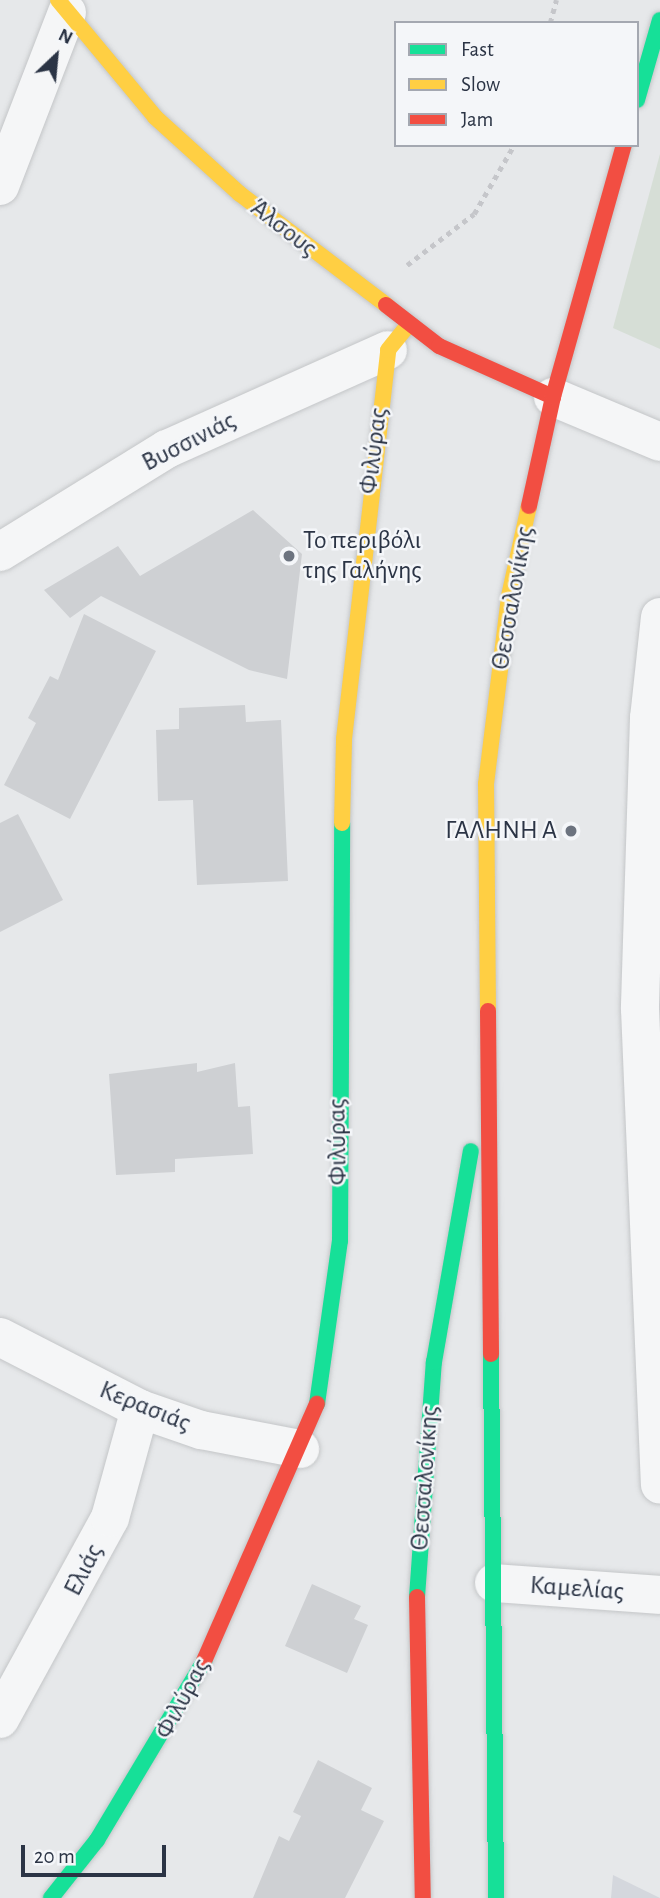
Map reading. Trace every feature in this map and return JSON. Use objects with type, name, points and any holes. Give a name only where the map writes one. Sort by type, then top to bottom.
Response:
[{"type":"main road","name":"Άλσους","points":[[63,6],[155,117],[240,194],[368,295],[398,337],[553,397]]},
{"type":"main road","points":[[639,93],[660,20]]},
{"type":"main road","name":"Θεσσαλονίκης","points":[[496,1898],[486,1063],[486,784],[509,596],[553,397],[623,147]]},
{"type":"main road","name":"Φιλύρας","points":[[51,1898],[97,1840],[189,1693],[300,1449],[322,1382],[340,1241],[337,1055],[345,739],[398,337]]},
{"type":"main road","name":"Θεσσαλονίκης","points":[[423,1898],[415,1617],[434,1362],[486,1063]]},
{"type":"street","points":[[0,186],[63,6]]},
{"type":"street","name":"Βυσσινιάς","points":[[0,552],[167,449],[398,337]]},
{"type":"street","points":[[553,397],[660,442]]},
{"type":"street","points":[[660,617],[649,718],[640,1009],[660,1485]]},
{"type":"street","name":"Κερασιάς","points":[[0,1337],[140,1409],[201,1430],[300,1449]]},
{"type":"street","name":"Ελιάς","points":[[0,1719],[110,1518],[140,1409]]},
{"type":"street","name":"Καμελίας","points":[[494,1583],[660,1595]]},
{"type":"path","points":[[551,21],[556,0]]},
{"type":"path","points":[[368,295],[474,214],[513,147]]},
{"type":"shaded area","points":[[660,154],[660,349],[613,328]]},
{"type":"shaded area","points":[[613,1875],[660,1898],[611,1898]]},
{"type":"building","points":[[253,510],[302,554],[287,679],[249,670],[101,596],[70,618],[44,590],[118,546],[140,576]]},
{"type":"building","points":[[84,614],[156,651],[70,819],[4,785],[36,723],[28,718],[50,676],[58,680]]},
{"type":"building","points":[[245,705],[246,722],[281,720],[288,881],[197,885],[193,800],[158,801],[156,730],[179,729],[179,708]]},
{"type":"building","points":[[18,814],[63,900],[0,932],[0,823]]},
{"type":"building","points":[[197,1063],[197,1072],[235,1063],[238,1107],[250,1106],[253,1154],[175,1159],[175,1172],[116,1175],[109,1074]]},
{"type":"building","points":[[312,1584],[361,1606],[354,1619],[368,1625],[347,1673],[285,1646]]},
{"type":"building","points":[[318,1760],[372,1788],[361,1810],[384,1821],[345,1898],[253,1898],[279,1836],[289,1841],[301,1816],[293,1812]]},
{"type":"traffic: fast","points":[[639,93],[660,20]]},
{"type":"traffic: fast","points":[[317,1404],[340,1241],[342,823]]},
{"type":"traffic: fast","points":[[417,1597],[434,1362],[471,1151]]},
{"type":"traffic: fast","points":[[491,1354],[496,1898]]},
{"type":"traffic: fast","points":[[51,1898],[97,1840],[204,1661]]},
{"type":"traffic: slow","points":[[58,0],[155,117],[240,194],[386,305]]},
{"type":"traffic: slow","points":[[342,823],[344,739],[388,350],[408,325]]},
{"type":"traffic: slow","points":[[488,1011],[486,784],[509,596],[529,506]]},
{"type":"traffic: jam","points":[[529,506],[553,397],[623,147]]},
{"type":"traffic: jam","points":[[386,305],[439,346],[553,397]]},
{"type":"traffic: jam","points":[[488,1011],[491,1354]]},
{"type":"traffic: jam","points":[[204,1661],[317,1404]]},
{"type":"traffic: jam","points":[[417,1597],[423,1898]]},
{"type":"place","name":"Το περιβόλι της Γαλήνης","points":[[289,556]]},
{"type":"place","name":"ΓΑΛΗΝΗ Α","points":[[571,831]]}]
